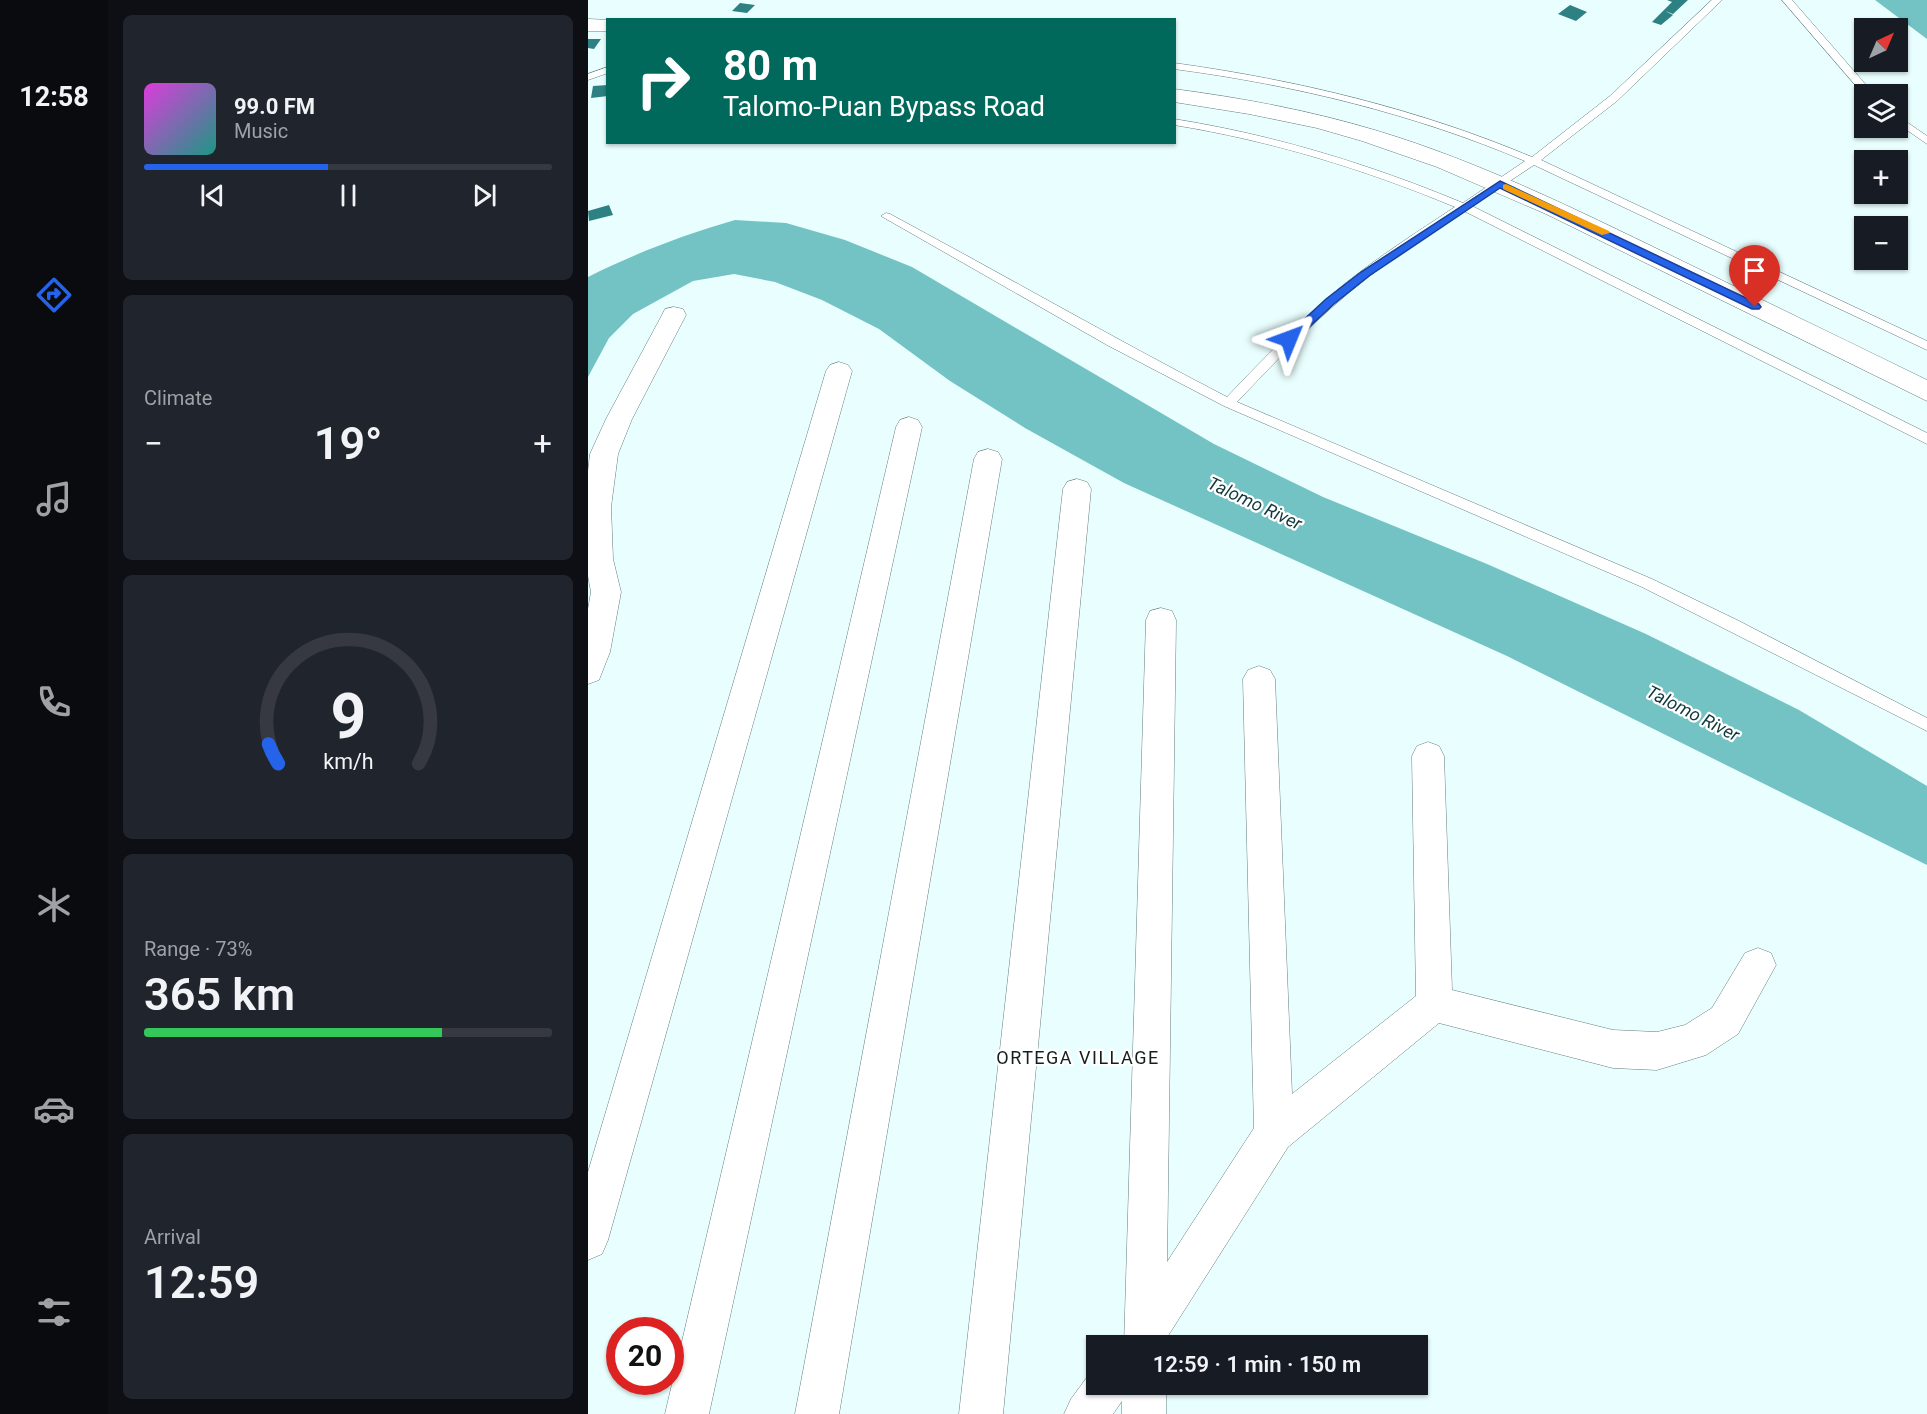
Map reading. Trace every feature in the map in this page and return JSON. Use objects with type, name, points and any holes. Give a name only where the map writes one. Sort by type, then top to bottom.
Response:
[{"type":"highway","points":[[588,25],[606,26]]},
{"type":"highway","points":[[1176,95],[1260,108],[1305,118],[1370,136],[1500,184],[1927,391]]},
{"type":"street","points":[[588,671],[595,652],[606,592],[599,559],[597,507],[604,454],[619,418],[674,315]]},
{"type":"street","points":[[588,1240],[839,371]]},
{"type":"street","points":[[687,1414],[909,427]]},
{"type":"street","points":[[817,1414],[988,459]]},
{"type":"street","points":[[981,1414],[1077,489]]},
{"type":"street","points":[[1142,1335],[1161,620]]},
{"type":"street","points":[[1259,679],[1274,1133]]},
{"type":"street","points":[[1428,756],[1434,1004]]},
{"type":"street","points":[[1434,1004],[1613,1049],[1657,1051],[1693,1042],[1725,1021],[1758,965]]},
{"type":"street","points":[[1146,1335],[1274,1133],[1434,1004]]},
{"type":"street","points":[[1086,1414],[1100,1395]]},
{"type":"street","points":[[1144,1395],[1144,1414]]},
{"type":"lane","points":[[1228,403],[1282,346],[1330,302],[1365,274],[1500,184],[1616,97],[1717,0]]},
{"type":"lane","points":[[1787,0],[1860,84]]},
{"type":"lane","points":[[1176,66],[1260,80],[1370,106],[1470,136],[1532,161],[1786,276],[1927,346]]},
{"type":"lane","points":[[588,77],[606,71]]},
{"type":"lane","points":[[1176,122],[1231,132],[1342,160],[1406,182],[1464,207],[1927,439]]},
{"type":"lane","points":[[1908,127],[1927,141]]},
{"type":"lane","points":[[886,216],[1024,291],[1111,342],[1228,403],[1647,583],[1732,624],[1927,725]]},
{"type":"water","points":[[1875,0],[1927,0],[1927,39],[1908,25],[1908,18],[1899,18]]},
{"type":"water","name":"Talomo River","points":[[735,220],[786,223],[845,240],[912,267],[1214,444],[1323,497],[1487,564],[1646,634],[1799,710],[1927,786],[1927,865],[1507,656],[1124,483],[1025,428],[950,381],[879,329],[822,300],[775,282],[734,274],[693,281],[633,314],[609,338],[588,377],[588,277],[660,245]]},
{"type":"building","points":[[1667,0],[1688,0],[1673,14],[1665,11],[1673,15],[1661,25],[1652,22],[1672,2]]},
{"type":"building","points":[[740,3],[755,5],[747,13],[732,11]]},
{"type":"building","points":[[1570,5],[1587,12],[1576,21],[1558,14]]},
{"type":"building","points":[[588,39],[601,39],[594,49],[588,48]]},
{"type":"building","points":[[606,85],[606,96],[591,98],[593,86]]},
{"type":"building","points":[[609,205],[613,215],[589,221],[588,211]]},
{"type":"slow traffic","points":[[1506,187],[1605,233]]},
{"type":"district","name":"ORTEGA VILLAGE","points":[[1078,1057]]},
{"type":"route","points":[[1289,339],[1365,274],[1500,184],[1755,307]]}]
